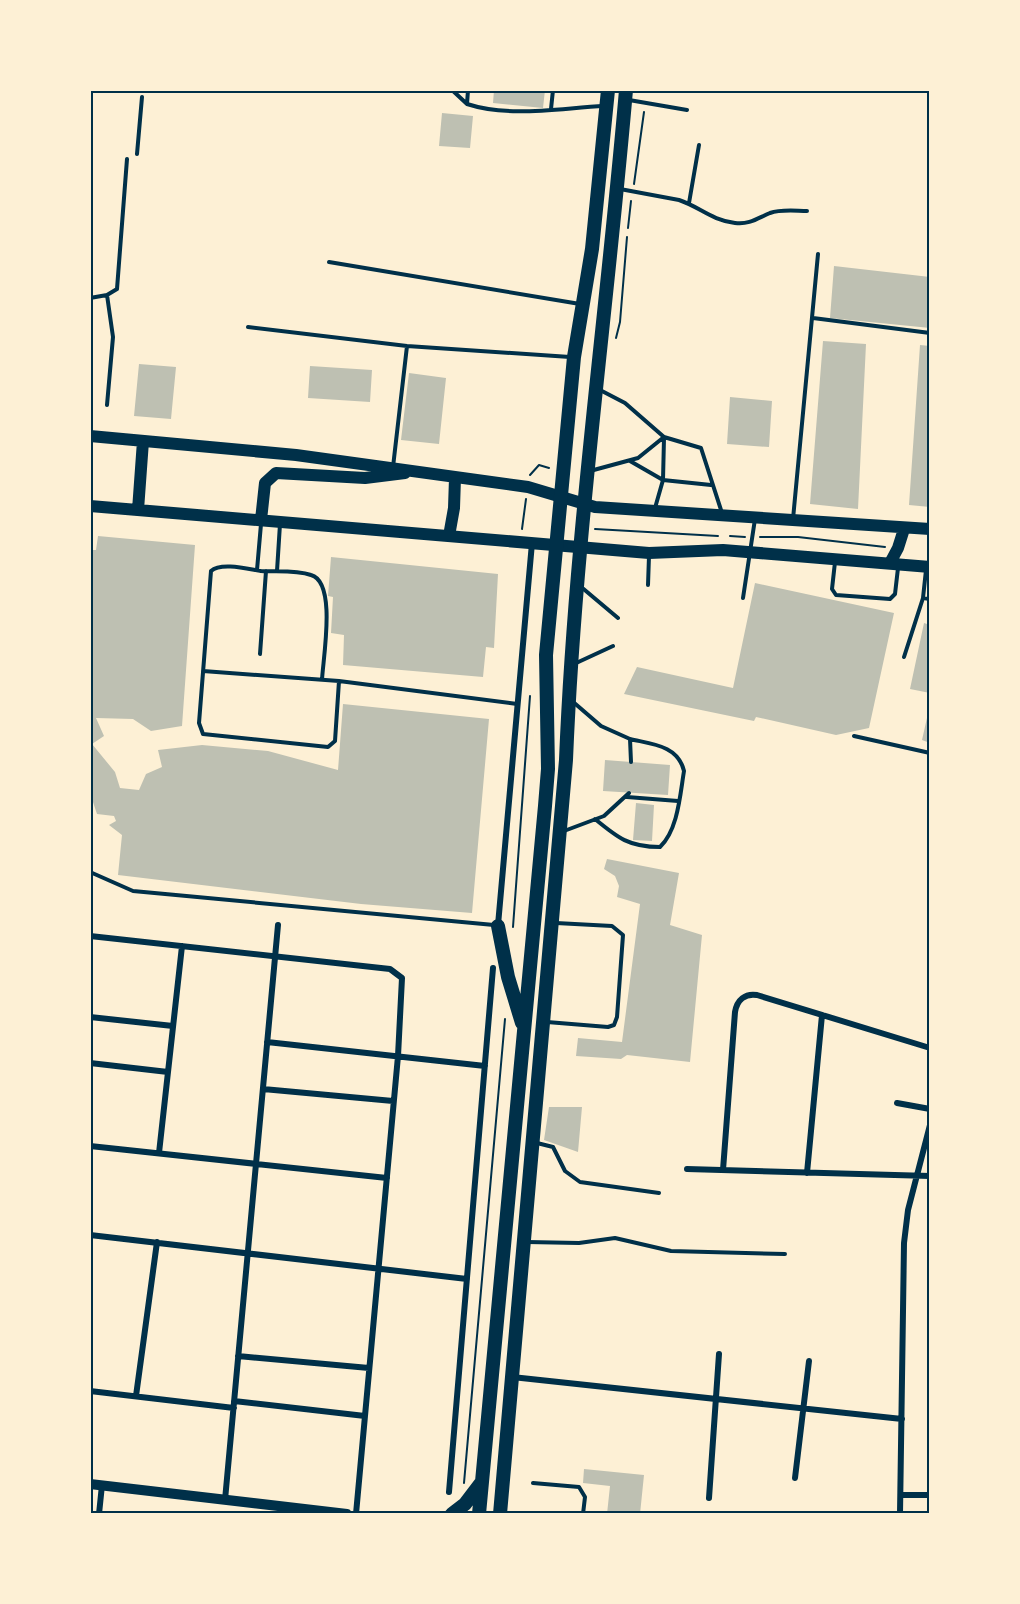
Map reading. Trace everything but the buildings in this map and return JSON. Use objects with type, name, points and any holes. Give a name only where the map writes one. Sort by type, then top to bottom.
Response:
[{"type":"highway","points":[[479,1514],[547,788],[545,674],[561,495],[574,357],[581,304],[594,237],[608,90]]},
{"type":"highway","points":[[500,1514],[566,760],[594,386],[625,95]]},
{"type":"highway","points":[[498,926],[508,977],[524,1031]]},
{"type":"highway","points":[[452,1514],[471,1498],[482,1482]]},
{"type":"highway","points":[[491,1514],[501,1498]]},
{"type":"main road","points":[[90,436],[296,455],[528,487],[595,507],[930,529]]},
{"type":"main road","points":[[138,510],[143,441]]},
{"type":"main road","points":[[261,520],[265,483],[276,473],[378,478],[412,471]]},
{"type":"main road","points":[[448,536],[454,508],[455,478]]},
{"type":"main road","points":[[90,506],[649,553],[709,550],[751,552],[928,567]]},
{"type":"main road","points":[[894,564],[904,529]]},
{"type":"street","points":[[498,926],[532,543]]},
{"type":"street","points":[[225,1500],[278,925]]},
{"type":"street","points":[[90,936],[390,969],[399,974],[403,982],[356,1514]]},
{"type":"street","points":[[159,1153],[182,946]]},
{"type":"street","points":[[448,1492],[493,968]]},
{"type":"street","points":[[723,1170],[735,1012],[738,1002],[745,996],[757,995],[930,1048]]},
{"type":"street","points":[[807,1173],[822,1014]]},
{"type":"street","points":[[90,1017],[173,1026]]},
{"type":"street","points":[[267,1042],[485,1066]]},
{"type":"street","points":[[90,1063],[168,1072]]},
{"type":"street","points":[[263,1089],[393,1101]]},
{"type":"street","points":[[897,1103],[930,1109]]},
{"type":"street","points":[[900,1514],[904,1243],[908,1209],[930,1125]]},
{"type":"street","points":[[90,1146],[387,1178]]},
{"type":"street","points":[[687,1169],[930,1176]]},
{"type":"street","points":[[90,1235],[467,1279]]},
{"type":"street","points":[[136,1396],[157,1242]]},
{"type":"street","points":[[709,1498],[719,1354]]},
{"type":"street","points":[[238,1356],[369,1368]]},
{"type":"street","points":[[795,1478],[809,1361]]},
{"type":"street","points":[[512,1377],[902,1419]]},
{"type":"street","points":[[90,1391],[365,1416]]},
{"type":"street","points":[[90,1484],[347,1514]]},
{"type":"street","points":[[99,1514],[102,1485]]},
{"type":"street","points":[[901,1495],[930,1495]]},
{"type":"lane","points":[[452,90],[467,104],[483,109],[606,106]]},
{"type":"lane","points":[[467,104],[468,90]]},
{"type":"lane","points":[[551,109],[553,90]]},
{"type":"lane","points":[[625,95],[687,110]]},
{"type":"lane","points":[[137,154],[142,97]]},
{"type":"lane","points":[[689,203],[699,145]]},
{"type":"lane","points":[[90,156],[90,163]]},
{"type":"lane","points":[[90,298],[107,295],[117,289],[128,159]]},
{"type":"lane","points":[[616,189],[689,203],[702,213],[735,223],[748,223],[784,210],[807,212]]},
{"type":"lane","points":[[793,521],[818,254]]},
{"type":"lane","points":[[329,262],[581,304]]},
{"type":"lane","points":[[107,295],[113,337],[107,405]]},
{"type":"lane","points":[[813,318],[930,333]]},
{"type":"lane","points":[[248,327],[407,346],[574,357]]},
{"type":"lane","points":[[392,468],[407,346]]},
{"type":"lane","points":[[594,386],[625,403],[664,437],[701,448],[711,485],[723,516]]},
{"type":"lane","points":[[587,471],[596,471],[638,458],[664,437]]},
{"type":"lane","points":[[654,512],[663,480],[664,437]]},
{"type":"lane","points":[[630,461],[663,480],[711,485]]},
{"type":"lane","points":[[743,598],[755,518]]},
{"type":"lane","points":[[257,570],[261,520]]},
{"type":"lane","points":[[277,571],[280,521]]},
{"type":"lane","points":[[648,585],[649,553]]},
{"type":"lane","points":[[835,558],[832,588],[836,595],[890,599],[895,594],[894,564]]},
{"type":"lane","points":[[322,680],[327,597],[313,575],[220,567],[211,571],[199,723],[203,734],[324,748],[335,741],[339,681]]},
{"type":"lane","points":[[904,657],[923,598],[928,567]]},
{"type":"lane","points":[[260,654],[266,571]]},
{"type":"lane","points":[[579,585],[618,618]]},
{"type":"lane","points":[[923,598],[930,599]]},
{"type":"lane","points":[[573,664],[614,646]]},
{"type":"lane","points":[[203,671],[339,681],[517,704]]},
{"type":"lane","points":[[569,698],[602,726],[630,739],[666,748],[678,757],[684,771],[675,818],[666,840],[660,846],[639,847],[618,838],[595,819]]},
{"type":"lane","points":[[854,736],[930,753]]},
{"type":"lane","points":[[630,739],[631,762]]},
{"type":"lane","points":[[558,834],[604,816],[628,795],[678,801]]},
{"type":"lane","points":[[90,872],[134,891],[498,926]]},
{"type":"lane","points":[[543,1022],[608,1027],[614,1025],[617,1017],[623,935],[619,929],[612,926],[552,923]]},
{"type":"lane","points":[[531,1143],[553,1147],[565,1171],[580,1182],[659,1193]]},
{"type":"lane","points":[[523,1242],[579,1243],[615,1238],[671,1251],[785,1254]]},
{"type":"lane","points":[[533,1483],[579,1487],[585,1497],[583,1514]]}]
